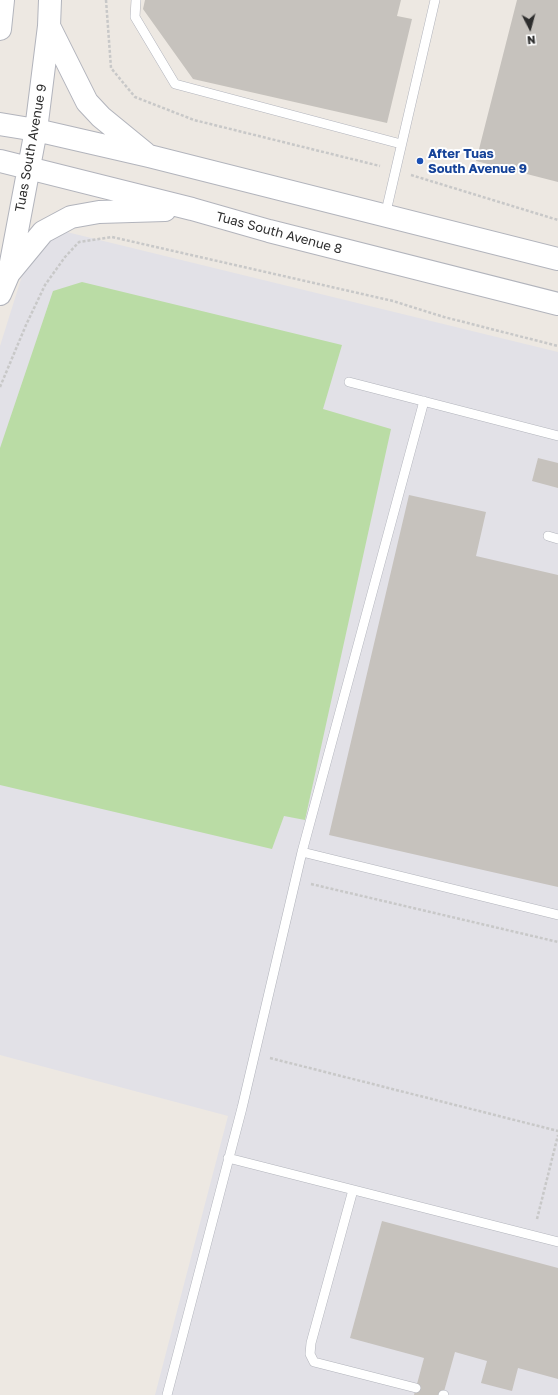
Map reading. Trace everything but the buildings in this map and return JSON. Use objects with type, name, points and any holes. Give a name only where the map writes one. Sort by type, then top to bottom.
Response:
[{"type":"street","name":"Tuas South Avenue 9","points":[[0,294],[9,273],[36,130],[49,26],[50,0]]},
{"type":"street","points":[[49,26],[87,102],[101,117],[149,156]]},
{"type":"street","points":[[0,124],[36,130],[149,156],[558,259]]},
{"type":"street","name":"Tuas South Avenue 8","points":[[0,161],[558,304]]},
{"type":"street","points":[[9,273],[43,232],[71,218],[99,212],[192,209]]},
{"type":"lane","points":[[136,0],[135,17],[175,84],[401,144]]},
{"type":"lane","points":[[384,216],[435,0]]},
{"type":"lane","points":[[349,382],[558,436]]},
{"type":"lane","points":[[167,1395],[254,1054],[302,852],[424,401]]},
{"type":"lane","points":[[548,536],[558,539]]},
{"type":"lane","points":[[302,852],[558,915]]},
{"type":"lane","points":[[228,1158],[558,1242]]},
{"type":"lane","points":[[352,1190],[311,1343],[310,1354],[314,1362],[416,1388]]},
{"type":"path","points":[[106,0],[111,68],[135,97],[165,110],[194,120],[395,170],[558,220]]},
{"type":"path","points":[[0,387],[26,325],[45,285],[65,257],[79,242],[112,237],[393,301],[444,317],[558,346]]},
{"type":"path","points":[[296,880],[558,942]]},
{"type":"path","points":[[254,1054],[558,1131]]},
{"type":"path","points":[[534,1235],[558,1135]]},
{"type":"shaded area","points":[[38,225],[558,352],[558,1395],[155,1395],[228,1116],[0,1055],[0,346]]},
{"type":"green space","points":[[82,282],[342,345],[323,409],[391,429],[305,820],[284,816],[272,849],[0,785],[0,448],[53,291]]},
{"type":"place","name":"After Tuas South Avenue 9","points":[[420,161]]}]
